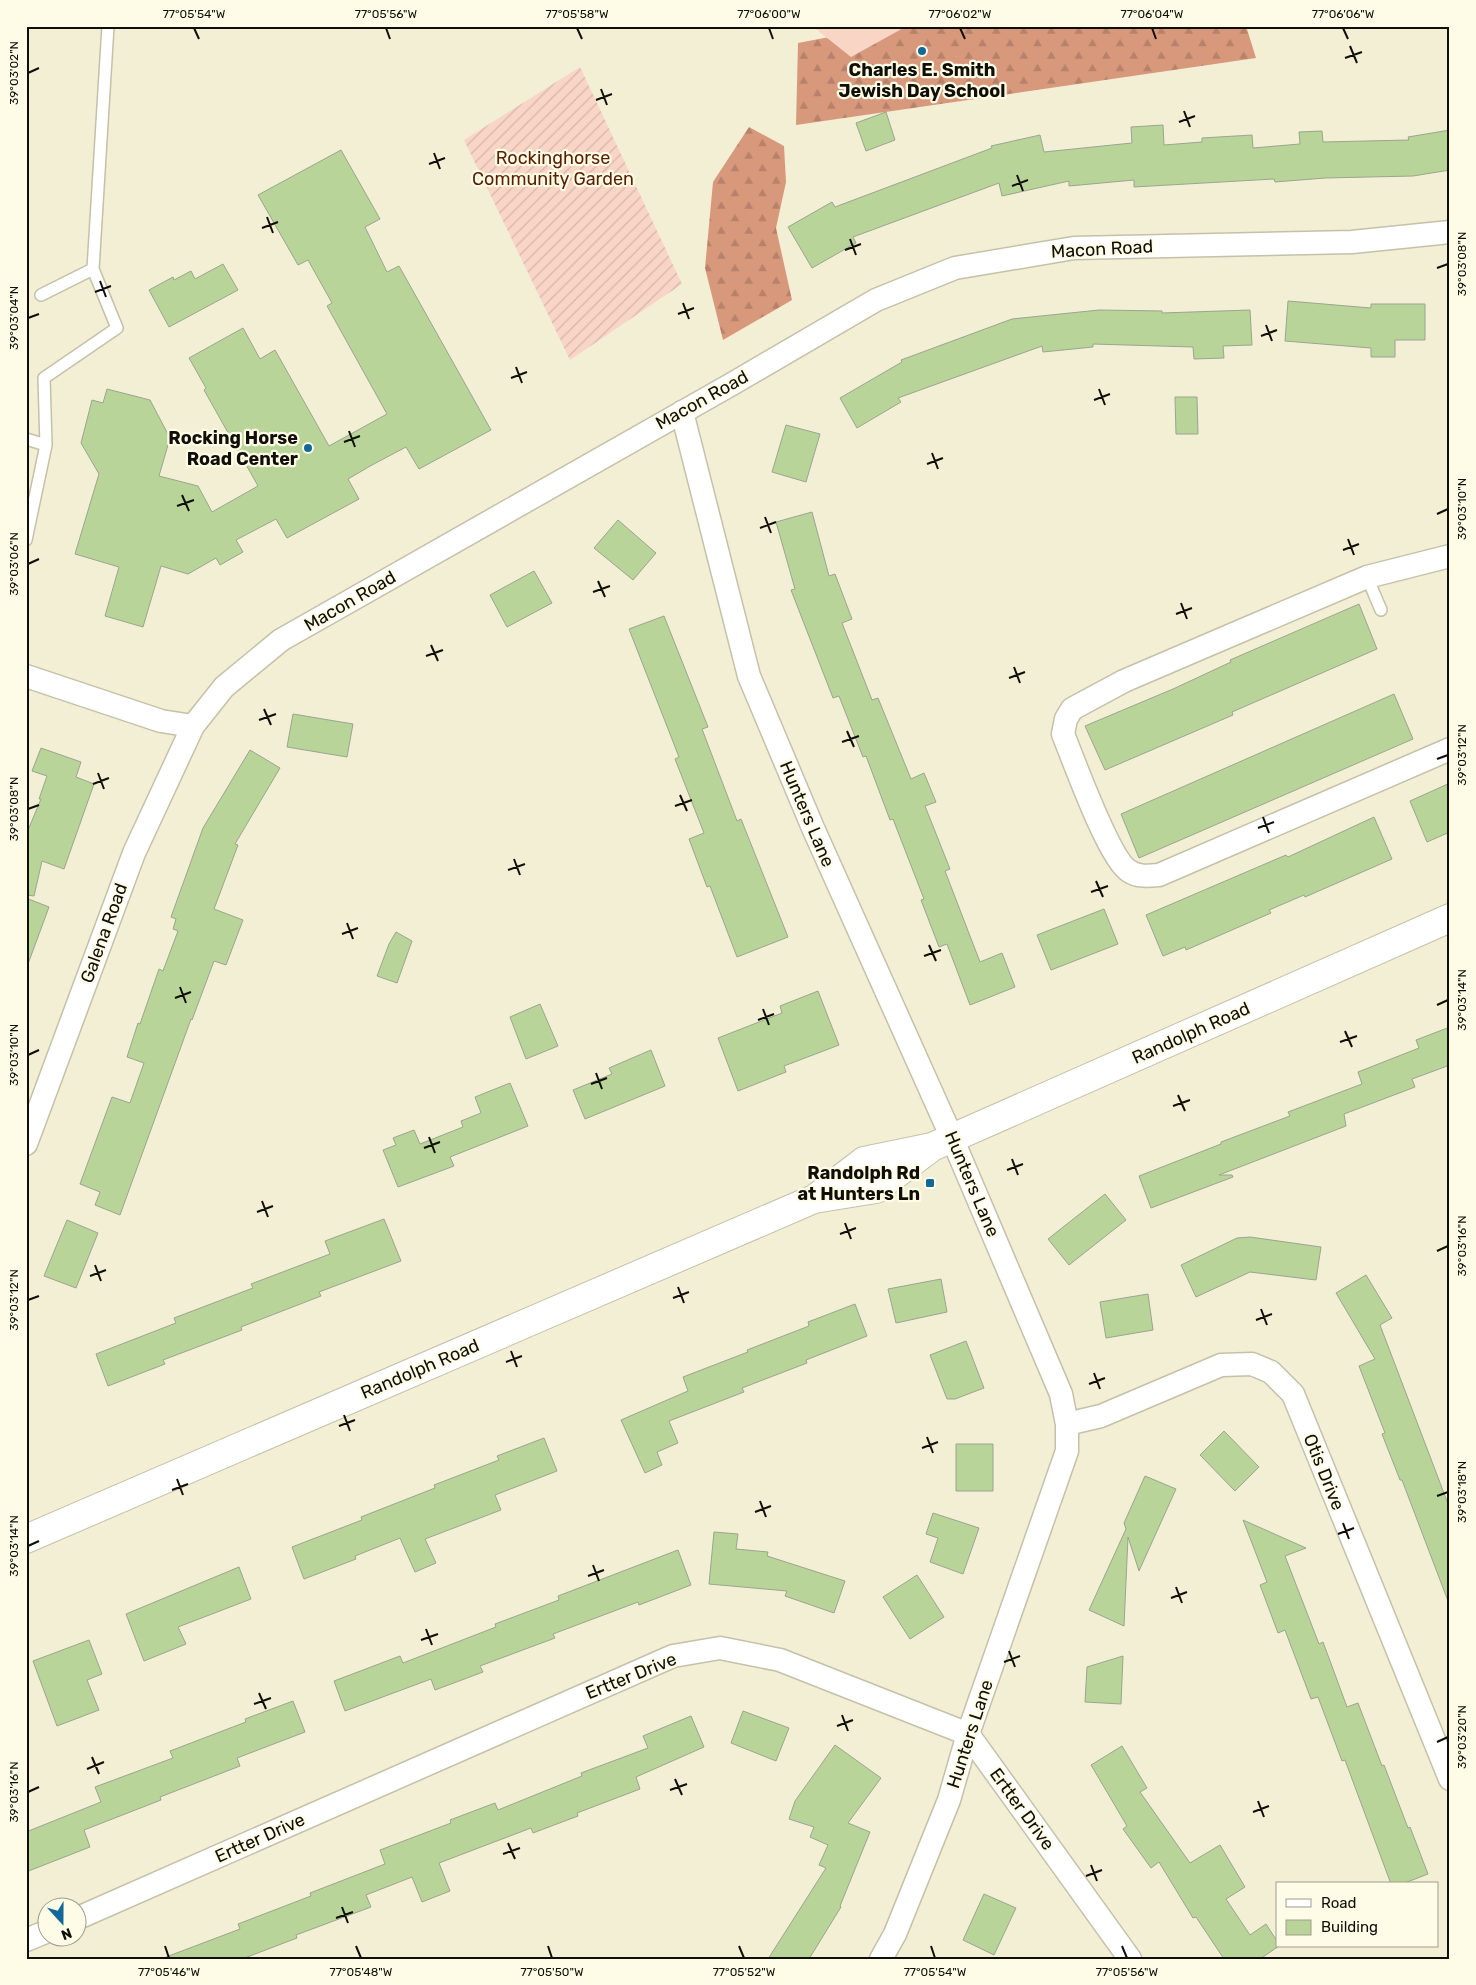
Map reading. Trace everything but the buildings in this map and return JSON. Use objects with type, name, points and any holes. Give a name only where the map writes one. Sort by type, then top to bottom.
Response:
[{"type":"main road","name":"Randolph Road","points":[[26,1540],[814,1199],[876,1189],[942,1142],[1450,918]]},
{"type":"street","name":"Macon Road","points":[[193,726],[224,687],[281,640],[876,300],[955,268],[1074,248],[1352,242],[1450,232]]},
{"type":"street","name":"Hunters Lane","points":[[682,412],[749,676],[942,1142],[1061,1394],[1067,1424],[1067,1450],[968,1734],[949,1800],[895,1934],[881,1959]]},
{"type":"street","points":[[1450,556],[1367,577],[1124,681],[1072,709],[1066,719],[1063,734],[1113,853],[1128,871],[1139,876],[1158,875],[1450,748]]},
{"type":"street","points":[[26,676],[161,721],[193,726]]},
{"type":"street","name":"Galena Road","points":[[26,1144],[134,853],[193,726]]},
{"type":"street","name":"Otis Drive","points":[[1067,1424],[1101,1416],[1221,1365],[1252,1364],[1271,1372],[1293,1394],[1450,1779]]},
{"type":"street","name":"Ertter Drive","points":[[88,1914],[673,1656],[720,1648],[780,1660],[968,1734],[1130,1959]]},
{"type":"street","points":[[26,1940],[38,1935]]},
{"type":"lane","points":[[26,540],[46,445],[44,378],[117,328],[93,269],[108,26]]},
{"type":"lane","points":[[41,295],[93,269]]},
{"type":"lane","points":[[26,439],[46,445]]},
{"type":"lane","points":[[1367,577],[1381,610]]},
{"type":"green space","points":[[812,26],[907,26],[851,57]]},
{"type":"green space","name":"Charles E. Smith Jewish Day School","points":[[887,26],[1246,26],[1256,58],[796,125],[798,43]]},
{"type":"green space","name":"Rockinghorse Community Garden","points":[[580,67],[682,284],[570,360],[464,140]]},
{"type":"green space","points":[[749,127],[784,146],[786,182],[776,228],[792,300],[723,340],[705,268],[713,182]]},
{"type":"place","name":"Charles E. Smith Jewish Day School","points":[[922,51]]},
{"type":"place","name":"Rocking Horse Road Center","points":[[308,448]]},
{"type":"place","name":"Randolph Rd at Hunters Ln","points":[[930,1183]]}]
